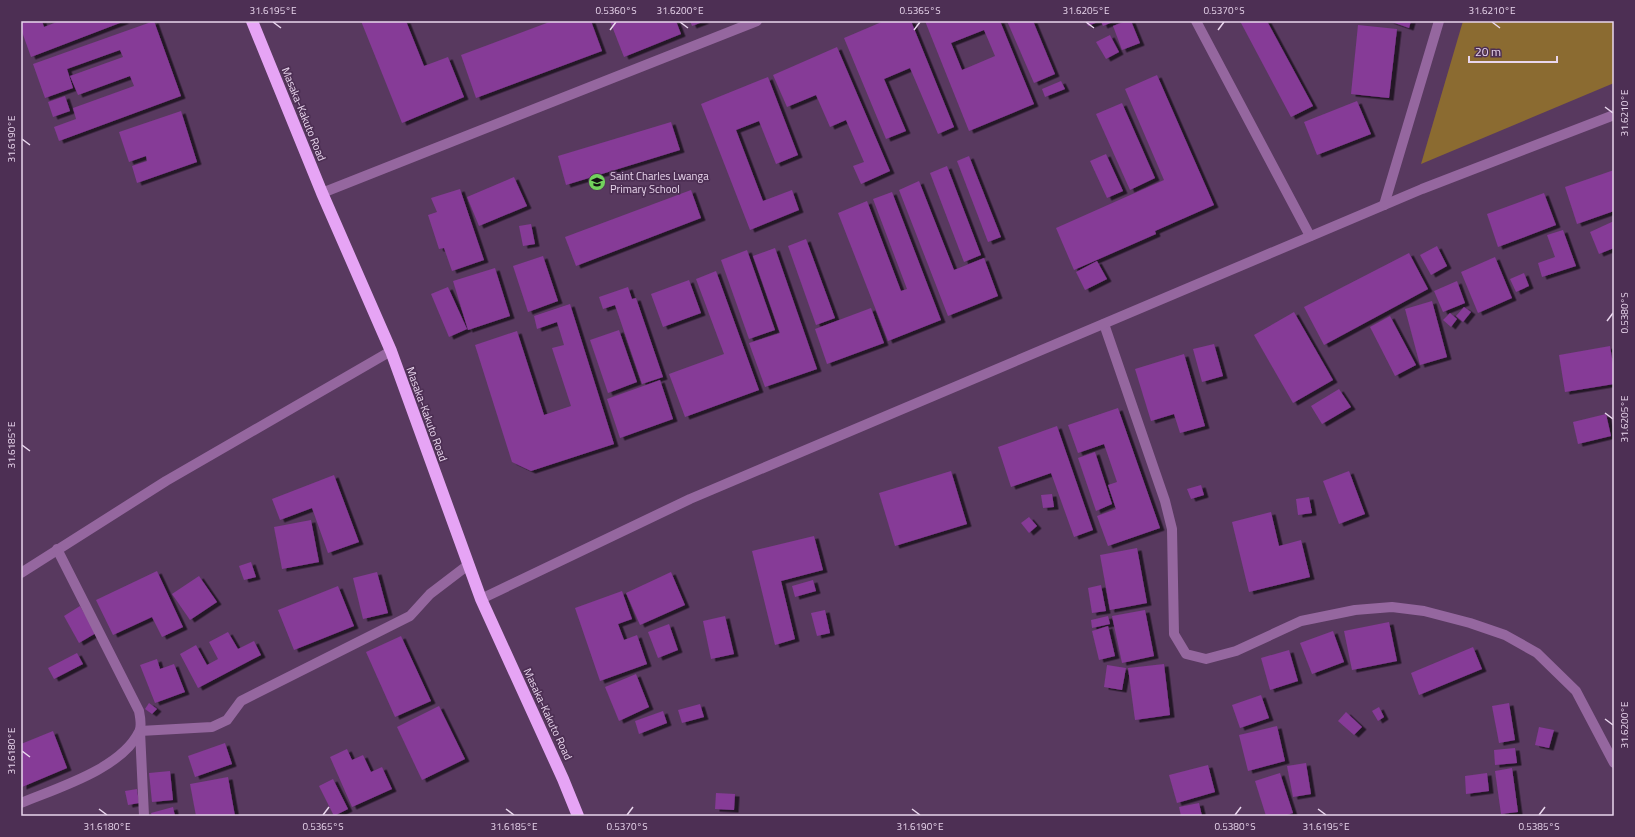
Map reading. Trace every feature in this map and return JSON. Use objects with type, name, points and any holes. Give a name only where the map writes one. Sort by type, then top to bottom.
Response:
[{"type":"highway","name":"Masaka-Kakuto Road","points":[[252,21],[322,193],[390,351],[481,599],[563,779],[578,816]]},
{"type":"street","points":[[322,193],[757,21]]},
{"type":"street","points":[[1196,21],[1310,236]]},
{"type":"street","points":[[1384,205],[1439,21]]},
{"type":"street","points":[[481,599],[690,499],[1384,205],[1614,115]]},
{"type":"street","points":[[1104,324],[1165,501],[1172,529],[1174,634],[1186,654],[1206,659],[1236,651],[1301,621],[1355,610],[1392,606],[1424,611],[1470,623],[1505,636],[1537,654],[1576,691],[1614,763]]},
{"type":"street","points":[[21,573],[166,481],[390,351]]},
{"type":"street","points":[[57,549],[139,711],[144,816]]},
{"type":"street","points":[[140,731],[212,727],[227,720],[241,701],[410,616],[430,594],[468,565]]},
{"type":"street","points":[[21,803],[102,768],[125,752],[140,731]]},
{"type":"shaded area","points":[[1463,21],[1614,21],[1614,83],[1421,164]]},
{"type":"building","points":[[21,21],[42,21],[44,27],[59,21],[125,21],[31,57],[21,29]]},
{"type":"building","points":[[154,21],[181,96],[59,141],[54,127],[76,119],[73,108],[134,86],[130,76],[78,95],[70,76],[123,57],[120,50],[67,69],[73,88],[45,98],[33,64]]},
{"type":"building","points":[[361,21],[406,21],[424,66],[448,57],[464,97],[402,123]]},
{"type":"building","points":[[552,21],[591,21],[602,51],[476,98],[461,55]]},
{"type":"building","points":[[610,21],[676,21],[681,34],[624,57]]},
{"type":"building","points":[[690,21],[705,21],[692,26]]},
{"type":"building","points":[[884,21],[911,21],[954,127],[938,134],[910,68],[884,79],[906,131],[886,139],[844,38]]},
{"type":"building","points":[[925,21],[1000,21],[1034,104],[969,131]],"holes":[[[984,30],[995,56],[962,70],[951,43]]]},
{"type":"building","points":[[1007,21],[1033,21],[1055,74],[1034,83]]},
{"type":"building","points":[[1086,21],[1100,21],[1088,26]]},
{"type":"building","points":[[1101,21],[1115,21],[1103,26]]},
{"type":"building","points":[[1126,21],[1131,21],[1140,43],[1122,50],[1113,26]]},
{"type":"building","points":[[1240,21],[1267,21],[1313,106],[1291,117]]},
{"type":"building","points":[[1389,21],[1411,21],[1409,28]]},
{"type":"building","points":[[1358,25],[1397,29],[1389,98],[1351,94]]},
{"type":"building","points":[[1110,35],[1119,52],[1106,59],[1096,42]]},
{"type":"building","points":[[837,47],[890,171],[861,184],[853,166],[864,162],[846,120],[830,127],[816,95],[787,107],[773,75]]},
{"type":"building","points":[[1157,75],[1214,205],[1155,231],[1156,234],[1074,270],[1056,228],[1164,180],[1125,89]]},
{"type":"building","points":[[768,77],[798,155],[776,164],[759,121],[736,130],[763,201],[792,190],[799,210],[750,230],[701,104]]},
{"type":"building","points":[[1061,81],[1065,89],[1045,97],[1042,89]]},
{"type":"building","points":[[65,96],[70,111],[53,117],[48,102]]},
{"type":"building","points":[[1357,101],[1371,134],[1317,155],[1304,122]]},
{"type":"building","points":[[1122,103],[1155,178],[1130,190],[1096,114]]},
{"type":"building","points":[[181,111],[197,162],[137,183],[132,166],[147,161],[146,156],[129,162],[119,132]]},
{"type":"building","name":"Saint Charles Lwanga Primary School","points":[[671,122],[680,150],[566,185],[558,156]]},
{"type":"building","points":[[1106,154],[1123,191],[1107,198],[1090,161]]},
{"type":"building","points":[[969,156],[1001,237],[988,242],[957,161]]},
{"type":"building","points":[[947,166],[981,255],[964,262],[930,173]]},
{"type":"building","points":[[1614,170],[1614,211],[1577,224],[1565,187]]},
{"type":"building","points":[[514,177],[527,206],[479,226],[467,197]]},
{"type":"building","points":[[919,181],[954,270],[984,258],[998,296],[948,316],[899,190]]},
{"type":"building","points":[[460,189],[484,260],[452,271],[444,248],[439,249],[428,215],[437,212],[431,198]]},
{"type":"building","points":[[691,190],[701,218],[576,266],[565,237]]},
{"type":"building","points":[[892,192],[941,320],[888,341],[838,213],[867,201],[901,291],[907,289],[873,199]]},
{"type":"building","points":[[1544,193],[1556,225],[1498,247],[1487,214]]},
{"type":"building","points":[[1614,221],[1614,248],[1599,254],[1590,232]]},
{"type":"building","points":[[531,224],[535,244],[523,246],[519,226]]},
{"type":"building","points":[[1563,230],[1576,266],[1542,277],[1538,263],[1555,257],[1547,235]]},
{"type":"building","points":[[806,239],[835,318],[816,325],[788,246]]},
{"type":"building","points":[[1437,246],[1447,266],[1431,275],[1420,255]]},
{"type":"building","points":[[775,248],[817,369],[765,387],[749,343],[780,333],[753,256]]},
{"type":"building","points":[[747,250],[775,330],[749,339],[721,260]]},
{"type":"building","points":[[1409,253],[1428,289],[1324,345],[1304,307]]},
{"type":"building","points":[[543,256],[558,301],[528,312],[513,266]]},
{"type":"building","points":[[1495,257],[1512,298],[1478,313],[1461,272]]},
{"type":"building","points":[[1097,261],[1107,279],[1085,290],[1076,272]]},
{"type":"building","points":[[495,268],[510,316],[468,330],[453,281]]},
{"type":"building","points":[[716,271],[759,390],[685,417],[669,374],[724,354],[696,279]]},
{"type":"building","points":[[1524,273],[1529,286],[1516,292],[1510,279]]},
{"type":"building","points":[[689,280],[701,313],[663,327],[651,294]]},
{"type":"building","points":[[1457,281],[1465,303],[1443,312],[1434,291]]},
{"type":"building","points":[[448,287],[467,329],[449,337],[431,294]]},
{"type":"building","points":[[628,287],[632,299],[636,298],[663,377],[642,384],[615,305],[603,309],[599,297]]},
{"type":"building","points":[[1432,301],[1447,357],[1420,365],[1405,309]]},
{"type":"building","points":[[570,304],[614,444],[531,471],[512,462],[475,345],[517,331],[544,415],[571,406],[552,348],[564,345],[557,322],[537,329],[534,316]]},
{"type":"building","points":[[1464,307],[1471,312],[1463,322],[1456,316]]},
{"type":"building","points":[[871,308],[884,343],[827,364],[815,329]]},
{"type":"building","points":[[1294,312],[1333,380],[1293,403],[1254,335]]},
{"type":"building","points":[[1450,313],[1457,319],[1451,327],[1443,320]]},
{"type":"building","points":[[1390,316],[1416,365],[1395,376],[1370,327]]},
{"type":"building","points":[[619,330],[637,382],[608,393],[590,340]]},
{"type":"building","points":[[1214,344],[1223,376],[1202,382],[1193,349]]},
{"type":"building","points":[[1610,346],[1614,370],[1614,384],[1565,392],[1559,355]]},
{"type":"building","points":[[1184,354],[1205,426],[1180,433],[1174,414],[1151,421],[1135,369]]},
{"type":"building","points":[[660,380],[673,419],[620,438],[607,399]]},
{"type":"building","points":[[1339,389],[1351,407],[1322,424],[1311,406]]},
{"type":"building","points":[[1118,408],[1160,528],[1108,546],[1097,516],[1116,509],[1108,485],[1117,482],[1104,444],[1078,453],[1068,425]]},
{"type":"building","points":[[1606,414],[1611,436],[1578,444],[1573,422]]},
{"type":"building","points":[[1057,426],[1093,530],[1074,537],[1051,473],[1011,487],[998,447]]},
{"type":"building","points":[[1095,452],[1112,504],[1096,511],[1078,458]]},
{"type":"building","points":[[951,471],[967,524],[895,546],[879,493]]},
{"type":"building","points":[[1349,471],[1365,514],[1339,524],[1323,481]]},
{"type":"building","points":[[334,475],[359,542],[328,553],[312,508],[280,520],[272,499]]},
{"type":"building","points":[[1201,485],[1204,495],[1191,499],[1187,489]]},
{"type":"building","points":[[1052,494],[1054,507],[1043,508],[1041,495]]},
{"type":"building","points":[[1309,497],[1312,513],[1298,515],[1296,499]]},
{"type":"building","points":[[1271,512],[1279,546],[1301,540],[1310,577],[1249,592],[1232,522]]},
{"type":"building","points":[[1029,517],[1037,526],[1029,533],[1021,523]]},
{"type":"building","points":[[311,520],[319,562],[282,569],[274,527]]},
{"type":"building","points":[[814,536],[823,570],[781,581],[795,639],[775,645],[752,551]]},
{"type":"building","points":[[1137,548],[1147,603],[1110,610],[1100,555]]},
{"type":"building","points":[[251,562],[256,577],[244,580],[239,566]]},
{"type":"building","points":[[157,571],[183,627],[162,637],[152,617],[113,635],[96,600]]},
{"type":"building","points":[[377,572],[388,613],[363,619],[353,578]]},
{"type":"building","points":[[671,572],[685,605],[640,625],[626,593]]},
{"type":"building","points":[[199,576],[217,602],[190,620],[172,594]]},
{"type":"building","points":[[813,580],[816,591],[795,597],[792,586]]},
{"type":"building","points":[[1101,585],[1106,611],[1092,613],[1088,588]]},
{"type":"building","points":[[338,586],[354,626],[294,650],[278,610]]},
{"type":"building","points":[[622,591],[632,619],[618,624],[624,640],[637,635],[647,664],[600,681],[575,608]]},
{"type":"building","points":[[80,606],[96,633],[79,643],[64,616]]},
{"type":"building","points":[[825,610],[830,633],[817,636],[811,613]]},
{"type":"building","points":[[1145,610],[1154,656],[1122,663],[1112,616]]},
{"type":"building","points":[[725,616],[734,654],[711,659],[703,621]]},
{"type":"building","points":[[1108,616],[1110,624],[1092,628],[1091,620]]},
{"type":"building","points":[[1389,622],[1397,661],[1352,670],[1344,631]]},
{"type":"building","points":[[669,624],[678,650],[658,658],[648,632]]},
{"type":"building","points":[[1108,626],[1115,656],[1099,660],[1092,631]]},
{"type":"building","points":[[1333,631],[1344,662],[1312,674],[1300,643]]},
{"type":"building","points":[[228,632],[238,649],[254,641],[261,655],[198,688],[180,654],[196,645],[207,665],[218,659],[209,642]]},
{"type":"building","points":[[401,636],[431,701],[395,717],[366,652]]},
{"type":"building","points":[[1473,647],[1482,669],[1419,695],[1411,673]]},
{"type":"building","points":[[1289,650],[1298,681],[1270,690],[1261,658]]},
{"type":"building","points":[[77,653],[83,664],[54,679],[48,668]]},
{"type":"building","points":[[157,659],[160,669],[174,664],[185,692],[155,703],[140,665]]},
{"type":"building","points":[[1164,664],[1170,715],[1135,720],[1128,668]]},
{"type":"building","points":[[1107,665],[1126,668],[1122,690],[1104,687]]},
{"type":"building","points":[[636,674],[649,707],[619,721],[605,687]]},
{"type":"building","points":[[1261,695],[1269,718],[1240,728],[1232,705]]},
{"type":"building","points":[[149,703],[157,709],[152,714],[145,709]]},
{"type":"building","points":[[1509,703],[1515,740],[1499,743],[1492,706]]},
{"type":"building","points":[[700,704],[704,717],[682,723],[678,710]]},
{"type":"building","points":[[439,706],[465,759],[422,780],[397,727]]},
{"type":"building","points":[[1379,707],[1384,717],[1378,721],[1372,711]]},
{"type":"building","points":[[663,711],[667,723],[639,734],[635,721]]},
{"type":"building","points":[[1346,712],[1362,727],[1354,735],[1338,721]]},
{"type":"building","points":[[1277,726],[1285,761],[1248,771],[1239,735]]},
{"type":"building","points":[[1539,727],[1554,730],[1549,748],[1535,745]]},
{"type":"building","points":[[53,731],[67,768],[22,787],[21,744]]},
{"type":"building","points":[[225,743],[232,764],[195,777],[188,756]]},
{"type":"building","points":[[1515,748],[1517,763],[1495,765],[1494,750]]},
{"type":"building","points":[[347,749],[352,760],[363,755],[371,772],[382,767],[392,789],[352,807],[330,757]]},
{"type":"building","points":[[1306,763],[1311,794],[1293,797],[1287,766]]},
{"type":"building","points":[[1208,765],[1215,792],[1177,803],[1169,775]]},
{"type":"building","points":[[1512,768],[1518,812],[1501,814],[1495,771]]},
{"type":"building","points":[[170,771],[173,800],[152,802],[149,773]]},
{"type":"building","points":[[1280,773],[1293,813],[1284,816],[1266,816],[1255,781]]},
{"type":"building","points":[[1487,773],[1489,791],[1466,794],[1465,776]]},
{"type":"building","points":[[228,777],[235,816],[196,816],[190,784]]},
{"type":"building","points":[[333,779],[348,809],[334,816],[319,786]]},
{"type":"building","points":[[137,789],[139,803],[128,805],[125,791]]},
{"type":"building","points":[[716,793],[735,794],[734,810],[715,809]]},
{"type":"building","points":[[1199,803],[1202,816],[1181,816],[1179,807]]},
{"type":"building","points":[[173,807],[175,816],[152,816],[151,813]]},
{"type":"place","name":"Saint Charles Lwanga Primary School","points":[[597,182]]}]
